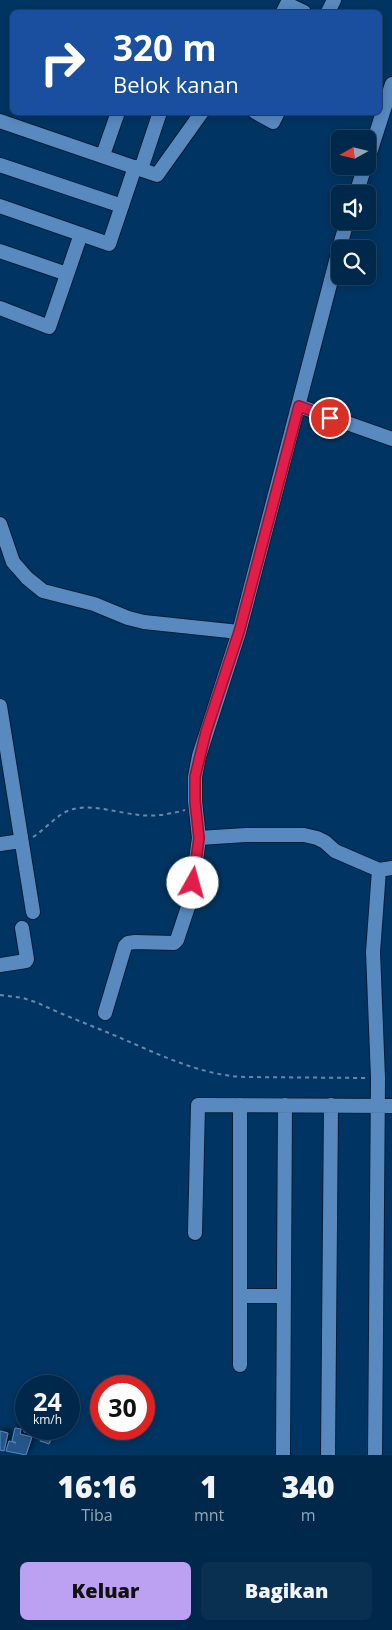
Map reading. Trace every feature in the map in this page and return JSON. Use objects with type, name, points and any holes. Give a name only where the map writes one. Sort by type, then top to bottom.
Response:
[{"type":"street","points":[[283,10],[287,4],[300,10]]},
{"type":"street","points":[[376,134],[392,84]]},
{"type":"street","points":[[103,155],[117,115]]},
{"type":"street","points":[[0,206],[109,244],[122,206],[159,115]]},
{"type":"street","points":[[0,121],[158,175],[200,115]]},
{"type":"street","points":[[261,115],[274,122],[277,115]]},
{"type":"street","points":[[0,165],[122,206]]},
{"type":"street","points":[[104,1013],[128,943],[172,943],[177,940],[192,898],[199,838],[195,777],[206,732],[239,632],[344,230]]},
{"type":"street","points":[[0,308],[49,327],[81,234]]},
{"type":"street","points":[[0,251],[67,274]]},
{"type":"street","points":[[299,406],[392,439]]},
{"type":"street","points":[[0,524],[13,562],[27,578],[43,591],[94,604],[128,618],[144,622],[239,632]]},
{"type":"street","points":[[0,706],[32,912]]},
{"type":"street","points":[[199,838],[246,835],[304,835],[317,838],[335,851],[385,874],[374,952],[378,1078],[375,1455]]},
{"type":"street","points":[[0,844],[21,841]]},
{"type":"street","points":[[0,963],[26,961],[22,928]]},
{"type":"street","points":[[195,1233],[198,1105],[392,1106]]},
{"type":"street","points":[[240,1105],[240,1365]]},
{"type":"street","points":[[283,1455],[285,1105]]},
{"type":"street","points":[[328,1455],[331,1105]]},
{"type":"street","points":[[240,1296],[283,1296]]},
{"type":"path","points":[[21,841],[43,831],[68,810],[79,807],[142,816],[182,811],[196,806]]},
{"type":"path","points":[[0,995],[23,998],[38,1003],[175,1060],[225,1076],[378,1078]]},
{"type":"building","points":[[15,1428],[15,1440],[31,1440],[26,1455],[6,1451],[9,1441],[16,1443],[12,1441]]},
{"type":"building","points":[[0,1431],[8,1433],[4,1451],[0,1450]]},
{"type":"building","points":[[40,1440],[51,1440],[49,1444]]},
{"type":"route","points":[[193,883],[199,838],[195,801],[195,777],[206,732],[239,632],[299,406],[330,418]]}]
